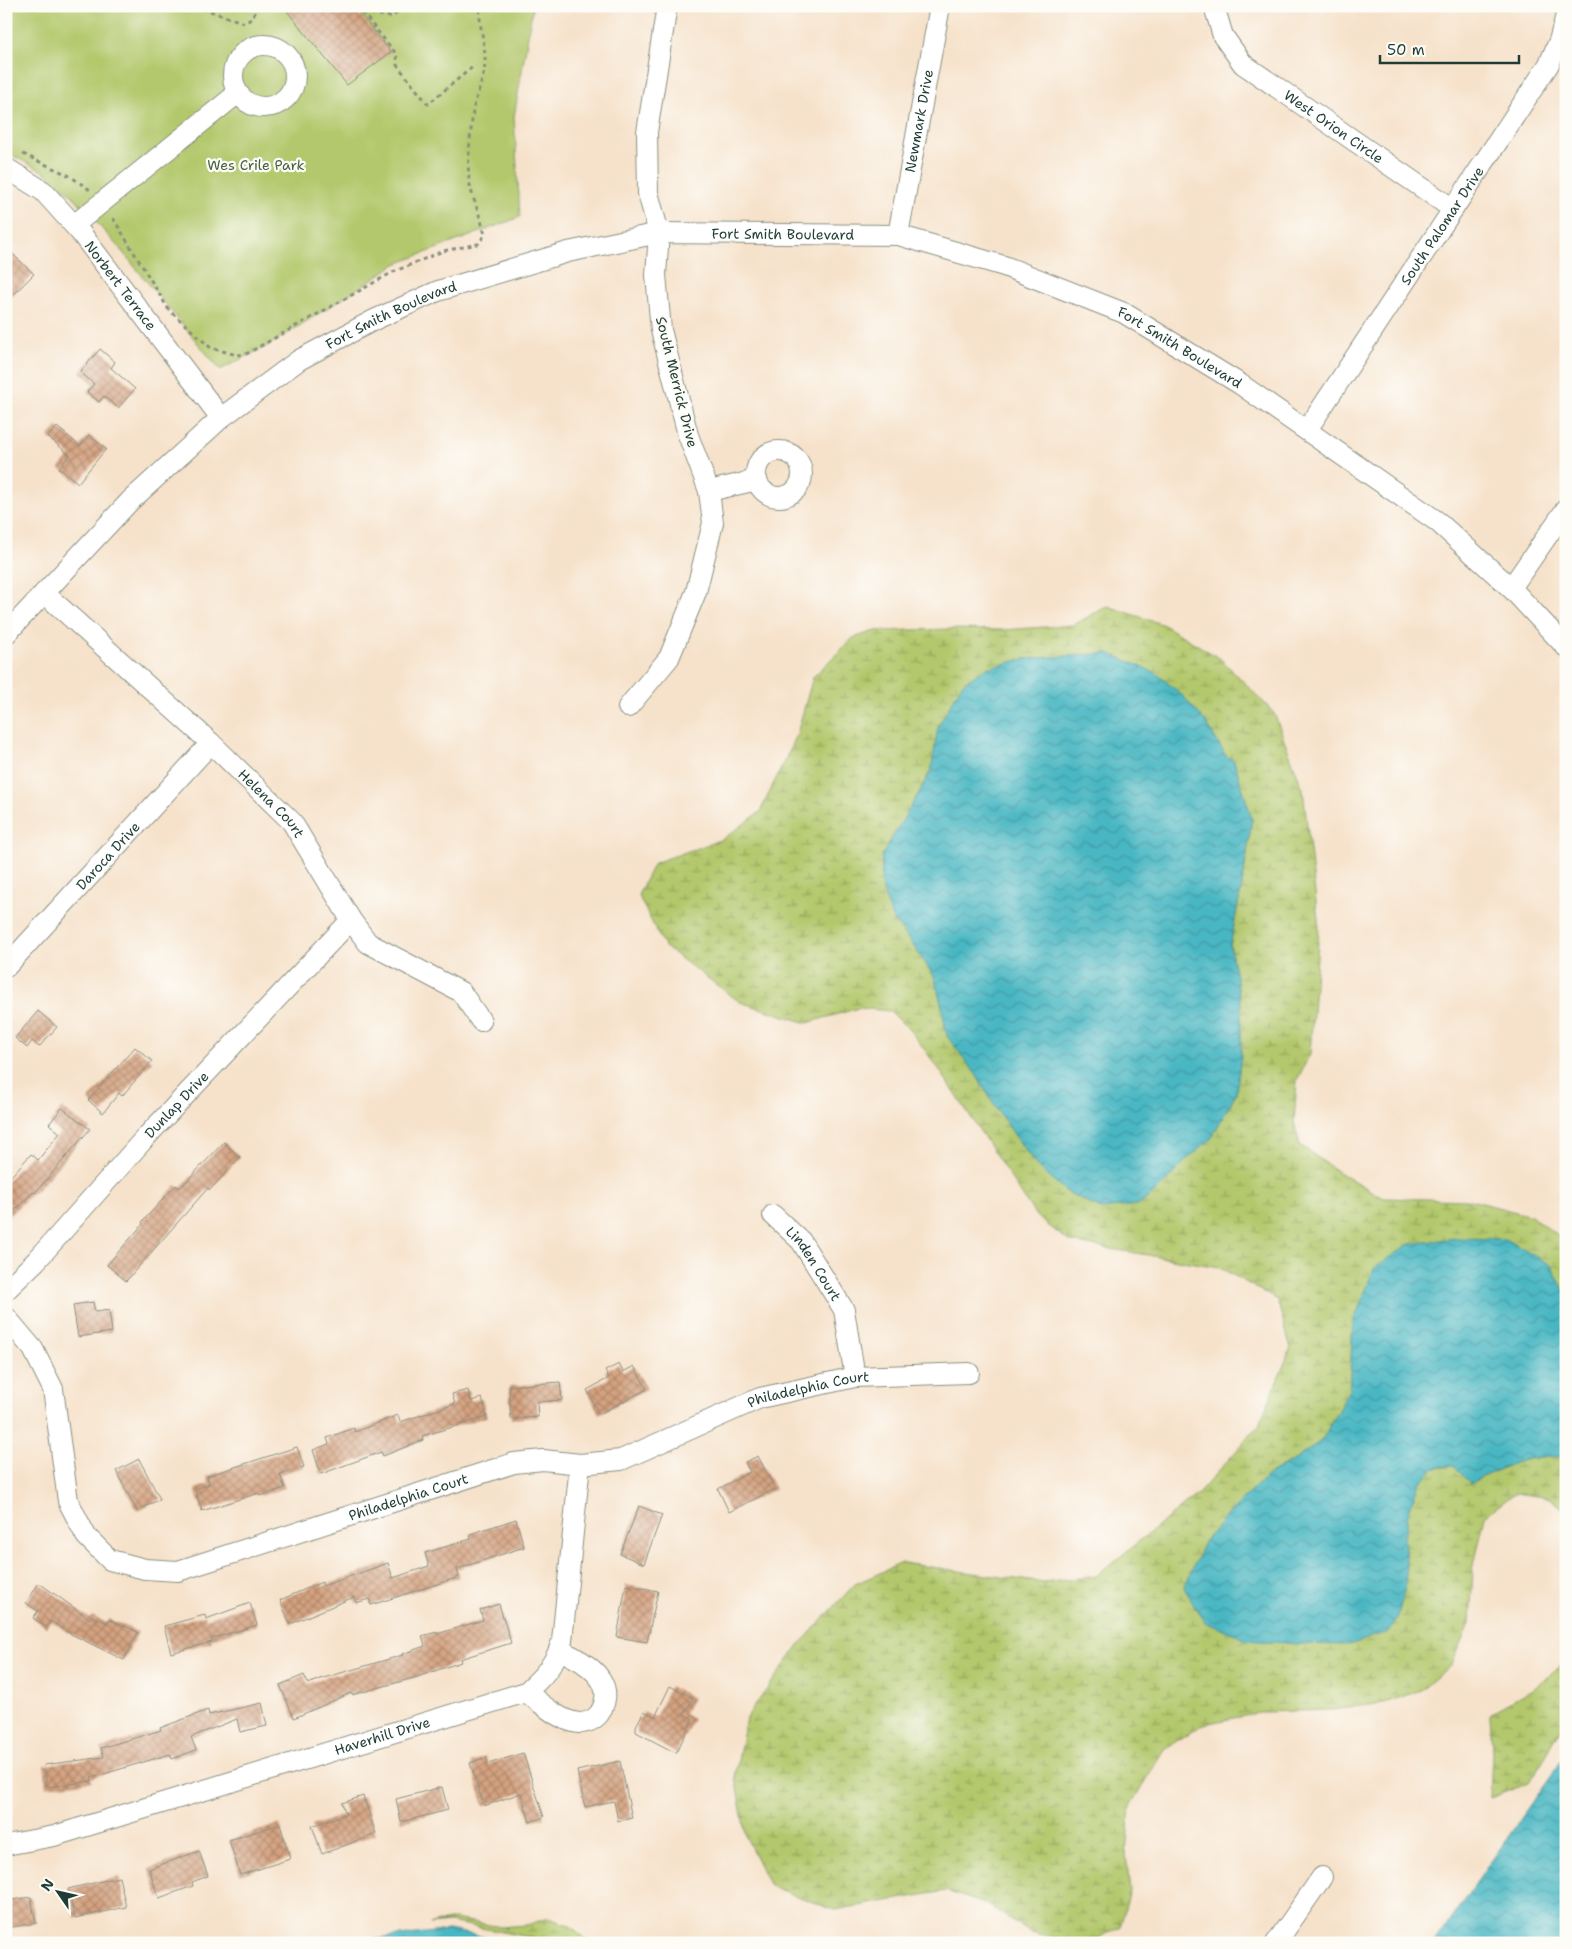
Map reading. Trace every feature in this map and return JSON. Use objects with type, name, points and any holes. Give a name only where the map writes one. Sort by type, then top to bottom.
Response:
[{"type":"street","name":"South Merrick Drive","points":[[628,707],[670,658],[696,592],[713,523],[709,491],[688,435],[661,330],[656,275],[659,233],[648,193],[647,132],[667,6]]},
{"type":"street","name":"Newmark Drive","points":[[898,235],[940,6]]},
{"type":"street","name":"West Orion Circle","points":[[1214,6],[1223,36],[1242,64],[1453,209]]},
{"type":"street","name":"South Palomar Drive","points":[[1307,430],[1549,64],[1559,41],[1566,16]]},
{"type":"street","points":[[74,225],[238,93]]},
{"type":"street","name":"Norbert Terrace","points":[[6,168],[43,192],[74,225],[221,418]]},
{"type":"street","name":"Fort Smith Boulevard","points":[[6,634],[130,501],[221,418],[299,360],[374,320],[438,291],[502,270],[568,252],[659,233],[898,235],[1004,266],[1124,313],[1240,384],[1438,522],[1511,588],[1566,647]]},
{"type":"street","points":[[709,491],[756,480]]},
{"type":"street","points":[[1511,588],[1566,509]]},
{"type":"street","name":"Helena Court","points":[[44,593],[211,743],[292,822],[351,920],[368,943],[461,992],[481,1020]]},
{"type":"street","name":"Daroca Drive","points":[[6,967],[211,743]]},
{"type":"street","name":"Dunlap Drive","points":[[6,1290],[36,1261],[145,1138],[351,920]]},
{"type":"street","name":"Linden Court","points":[[773,1215],[801,1241],[844,1310],[855,1377]]},
{"type":"street","name":"Philadelphia Court","points":[[6,1317],[33,1349],[54,1389],[68,1501],[86,1536],[110,1560],[145,1569],[178,1571],[514,1463],[543,1460],[580,1464],[620,1460],[760,1398],[855,1377],[970,1373]]},
{"type":"street","name":"Haverhill Drive","points":[[6,1845],[54,1836],[526,1692],[552,1665],[559,1650],[580,1464]]},
{"type":"street","points":[[526,1692],[566,1719],[578,1723],[587,1722],[596,1717],[607,1697],[606,1688],[587,1665],[559,1650]]},
{"type":"street","points":[[1276,1943],[1322,1877]]},
{"type":"path","points":[[195,6],[245,23],[251,19],[259,6]]},
{"type":"path","points":[[362,12],[392,18],[406,6]]},
{"type":"path","points":[[112,216],[169,310],[211,348],[237,355],[246,354],[393,272],[443,251],[478,244],[486,235],[481,217],[474,203],[469,179],[474,110],[483,79],[485,61],[479,18],[480,6]]},
{"type":"path","points":[[359,7],[397,55],[398,65],[428,104],[475,65]]},
{"type":"path","points":[[6,146],[70,176],[96,195]]},
{"type":"green space","name":"Wes Crile Park","points":[[6,6],[533,6],[514,117],[520,217],[396,264],[271,344],[220,370],[120,249],[73,196],[46,173],[6,152]]},
{"type":"green space","points":[[1108,606],[1164,625],[1221,659],[1274,713],[1303,789],[1319,928],[1310,1054],[1297,1080],[1294,1122],[1300,1145],[1338,1172],[1384,1198],[1471,1200],[1531,1216],[1566,1242],[1566,1294],[1551,1265],[1353,1323],[1350,1390],[1322,1440],[1296,1459],[1268,1475],[1238,1504],[1204,1542],[1397,1619],[1405,1588],[1406,1562],[1404,1539],[1408,1508],[1419,1484],[1435,1468],[1454,1465],[1470,1483],[1516,1462],[1527,1459],[1552,1456],[1566,1457],[1566,1511],[1550,1498],[1515,1493],[1485,1516],[1473,1570],[1470,1624],[1452,1664],[1421,1690],[1384,1703],[1332,1710],[1264,1712],[1204,1724],[1164,1749],[1130,1806],[1126,1855],[1130,1891],[1120,1927],[1089,1943],[1072,1943],[1031,1933],[988,1905],[946,1891],[834,1910],[770,1886],[746,1837],[735,1777],[746,1718],[799,1645],[855,1584],[902,1563],[1044,1583],[1096,1576],[1199,1493],[1259,1425],[1291,1348],[1277,1300],[1219,1267],[1070,1242],[1036,1216],[939,1069],[912,1033],[890,1011],[859,1008],[807,1023],[740,1002],[664,946],[638,895],[654,863],[723,839],[760,812],[796,737],[813,677],[853,638],[875,631],[1002,630],[1073,625]],"holes":[[[1109,653],[1155,673],[1182,695],[1205,721],[1225,755],[1234,761],[1252,819],[1244,874],[1230,946],[1241,1004],[1241,1056],[1236,1093],[1211,1139],[1186,1160],[1162,1186],[1139,1205],[1038,1168],[999,1113],[977,1076],[941,1003],[934,976],[892,918],[882,855],[905,818],[986,668],[1024,659]]]},
{"type":"green space","points":[[1566,1660],[1566,1719],[1548,1752],[1529,1783],[1490,1798],[1492,1752],[1490,1713],[1536,1687]]},
{"type":"green space","points":[[548,1918],[569,1925],[591,1943],[539,1943],[533,1938],[450,1922],[430,1924],[454,1919],[501,1927],[527,1925]]},
{"type":"water","points":[[1109,653],[1156,673],[1182,695],[1205,721],[1225,755],[1234,761],[1252,819],[1244,874],[1230,946],[1241,1004],[1241,1056],[1236,1093],[1211,1139],[1186,1160],[1162,1186],[1139,1205],[1101,1209],[1067,1192],[1038,1168],[999,1113],[977,1076],[947,1036],[934,976],[892,918],[881,885],[882,855],[931,772],[938,726],[962,684],[986,668],[1024,659]]},
{"type":"water","points":[[1456,1238],[1505,1239],[1551,1265],[1566,1294],[1566,1457],[1552,1456],[1527,1459],[1516,1462],[1470,1483],[1454,1465],[1435,1468],[1419,1484],[1409,1508],[1404,1539],[1406,1562],[1405,1588],[1397,1619],[1388,1632],[1349,1645],[1297,1644],[1247,1640],[1205,1622],[1184,1588],[1204,1542],[1238,1504],[1268,1475],[1296,1459],[1322,1440],[1349,1390],[1353,1323],[1374,1268],[1409,1244]]},
{"type":"water","points":[[1566,1754],[1566,1943],[1434,1943]]},
{"type":"water","points":[[449,1930],[514,1943],[343,1943]]},
{"type":"building","points":[[283,6],[354,6],[391,52],[347,85]]},
{"type":"building","points":[[6,248],[34,274],[6,302]]},
{"type":"building","points":[[100,349],[115,362],[111,368],[135,389],[118,408],[104,396],[99,402],[87,392],[94,384],[80,372]]},
{"type":"building","points":[[57,427],[80,446],[89,435],[106,449],[78,483],[59,468],[70,455],[48,437]]},
{"type":"building","points":[[38,1011],[57,1027],[39,1047],[32,1041],[27,1048],[15,1038]]},
{"type":"building","points":[[135,1047],[152,1061],[122,1096],[119,1093],[103,1113],[88,1100]]},
{"type":"building","points":[[62,1108],[90,1129],[35,1193],[33,1192],[6,1219],[6,1182],[31,1154],[38,1160],[60,1133],[49,1124]]},
{"type":"building","points":[[224,1142],[240,1157],[210,1190],[208,1188],[126,1281],[107,1265],[143,1224],[142,1222],[176,1185],[180,1188]]},
{"type":"building","points":[[93,1302],[95,1312],[109,1310],[112,1332],[78,1337],[73,1305]]},
{"type":"building","points":[[619,1364],[623,1372],[634,1366],[647,1389],[599,1414],[587,1390],[609,1378],[605,1371]]},
{"type":"building","points":[[560,1382],[562,1400],[537,1402],[538,1417],[511,1419],[509,1386]]},
{"type":"building","points":[[468,1390],[471,1401],[482,1398],[487,1417],[422,1436],[423,1440],[383,1456],[381,1452],[321,1474],[313,1450],[329,1444],[327,1438],[354,1428],[355,1432],[398,1415],[400,1422],[455,1404],[452,1394]]},
{"type":"building","points":[[297,1447],[304,1467],[280,1474],[285,1488],[260,1496],[259,1493],[202,1511],[195,1489],[209,1484],[207,1476]]},
{"type":"building","points":[[758,1456],[775,1489],[729,1512],[718,1489],[750,1472],[745,1462]]},
{"type":"building","points":[[139,1459],[160,1499],[137,1511],[116,1471]]},
{"type":"building","points":[[639,1506],[662,1515],[644,1564],[620,1554]]},
{"type":"building","points":[[516,1519],[524,1547],[457,1569],[459,1577],[371,1605],[369,1599],[356,1603],[354,1597],[290,1624],[280,1600],[322,1582],[323,1586],[388,1563],[393,1578],[429,1566],[425,1553],[471,1539],[470,1534]]},
{"type":"building","points":[[39,1583],[90,1619],[92,1616],[107,1623],[109,1619],[138,1632],[124,1660],[67,1632],[51,1621],[46,1627],[33,1618],[38,1611],[26,1603]]},
{"type":"building","points":[[626,1585],[658,1591],[647,1642],[617,1637]]},
{"type":"building","points":[[250,1603],[257,1625],[211,1639],[212,1642],[171,1653],[164,1626],[205,1615],[206,1619]]},
{"type":"building","points":[[499,1604],[511,1643],[460,1659],[461,1662],[417,1677],[352,1695],[351,1693],[294,1718],[280,1685],[304,1675],[308,1684],[403,1655],[425,1646],[422,1636],[437,1632],[437,1634],[483,1620],[480,1610]]},
{"type":"building","points":[[670,1686],[693,1698],[684,1714],[693,1719],[676,1753],[636,1732],[636,1726],[644,1711],[655,1717]]},
{"type":"building","points":[[262,1703],[267,1726],[240,1732],[237,1719],[191,1737],[196,1750],[172,1759],[170,1754],[91,1778],[92,1781],[47,1787],[44,1765],[104,1757],[101,1748],[161,1730],[160,1728],[208,1710],[209,1715]]},
{"type":"building","points":[[523,1753],[544,1817],[530,1822],[521,1793],[484,1806],[470,1763],[486,1757],[488,1764]]},
{"type":"building","points":[[620,1761],[632,1818],[618,1821],[614,1801],[585,1807],[577,1771]]},
{"type":"building","points":[[442,1787],[448,1810],[401,1822],[396,1799]]},
{"type":"building","points":[[363,1796],[376,1834],[322,1854],[312,1826],[346,1814],[342,1803]]},
{"type":"building","points":[[280,1824],[290,1859],[240,1875],[229,1840]]},
{"type":"building","points":[[199,1851],[208,1876],[192,1882],[193,1886],[159,1898],[149,1869]]},
{"type":"building","points":[[119,1877],[126,1907],[75,1918],[68,1889]]},
{"type":"building","points":[[31,1897],[36,1923],[6,1928],[6,1901]]}]
